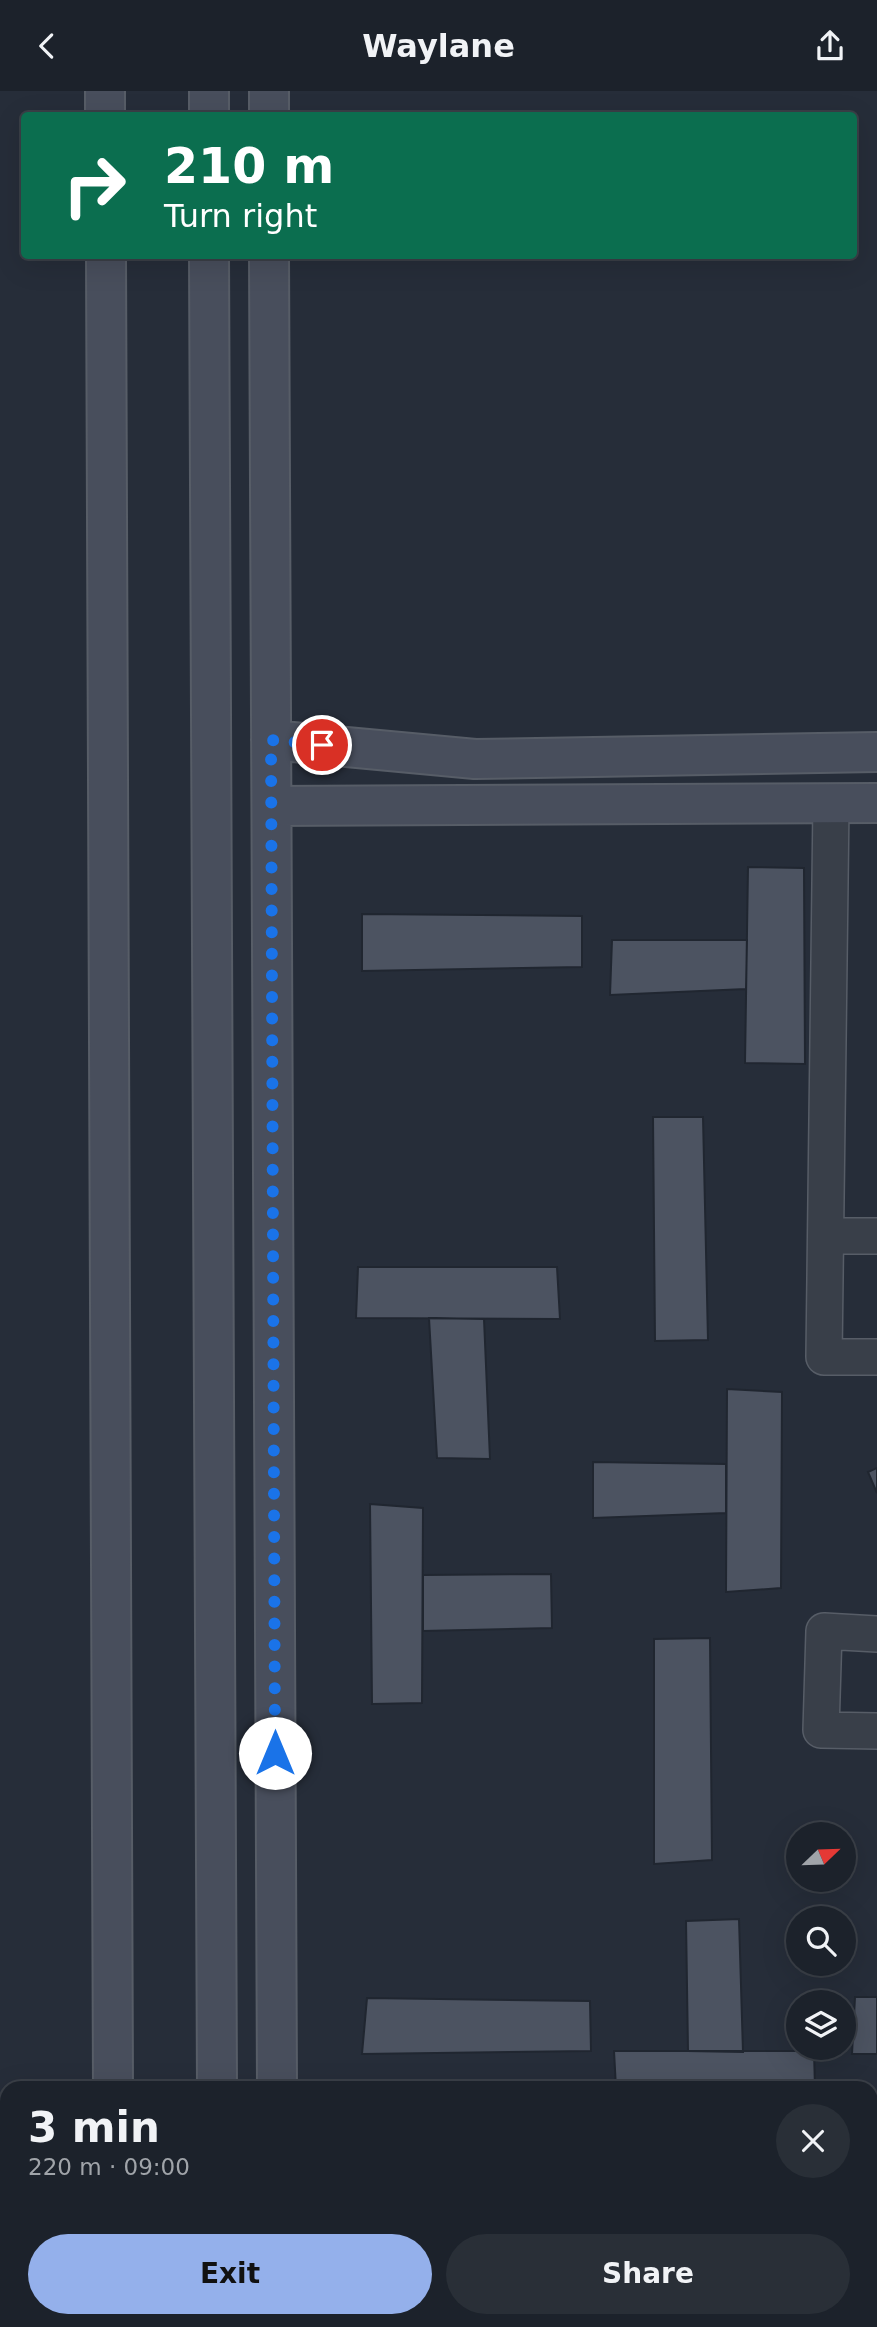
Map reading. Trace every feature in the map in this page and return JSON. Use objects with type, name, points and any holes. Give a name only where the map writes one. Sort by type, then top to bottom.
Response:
[{"type":"main road","points":[[105,91],[105,112]]},
{"type":"main road","points":[[209,91],[209,112]]},
{"type":"main road","points":[[269,91],[269,112]]},
{"type":"main road","points":[[106,259],[113,2081]]},
{"type":"main road","points":[[209,259],[216,2081]]},
{"type":"main road","points":[[270,259],[277,2081]]},
{"type":"main road","points":[[271,740],[475,759],[877,752]]},
{"type":"main road","points":[[272,806],[877,803]]},
{"type":"street","points":[[831,804],[824,1357],[877,1357]]},
{"type":"street","points":[[826,1236],[877,1236]]},
{"type":"street","points":[[877,1634],[824,1631],[821,1730],[877,1731]]},
{"type":"building","points":[[748,867],[804,868],[805,1064],[745,1063]]},
{"type":"building","points":[[362,914],[582,916],[582,967],[362,971]]},
{"type":"building","points":[[612,940],[747,940],[746,989],[610,995]]},
{"type":"building","points":[[653,1117],[703,1117],[708,1340],[655,1341]]},
{"type":"building","points":[[358,1267],[557,1267],[560,1319],[356,1318]]},
{"type":"building","points":[[429,1318],[484,1319],[490,1459],[437,1458]]},
{"type":"building","points":[[727,1389],[782,1392],[781,1588],[726,1592]]},
{"type":"building","points":[[593,1462],[726,1464],[726,1513],[593,1518]]},
{"type":"building","points":[[877,1468],[877,1493],[868,1472]]},
{"type":"building","points":[[370,1504],[423,1508],[422,1703],[372,1704]]},
{"type":"building","points":[[551,1574],[552,1628],[423,1631],[423,1575]]},
{"type":"building","points":[[710,1638],[712,1860],[654,1864],[654,1639]]},
{"type":"building","points":[[739,1919],[743,2052],[688,2051],[686,1921]]},
{"type":"building","points":[[856,1997],[877,1997],[877,2054],[856,2054]]},
{"type":"building","points":[[367,1998],[590,2001],[591,2051],[362,2054]]},
{"type":"building","points":[[614,2051],[786,2051],[786,2060],[814,2060],[815,2081],[616,2081]]},
{"type":"route","points":[[275,1753],[271,740],[322,745]]}]
